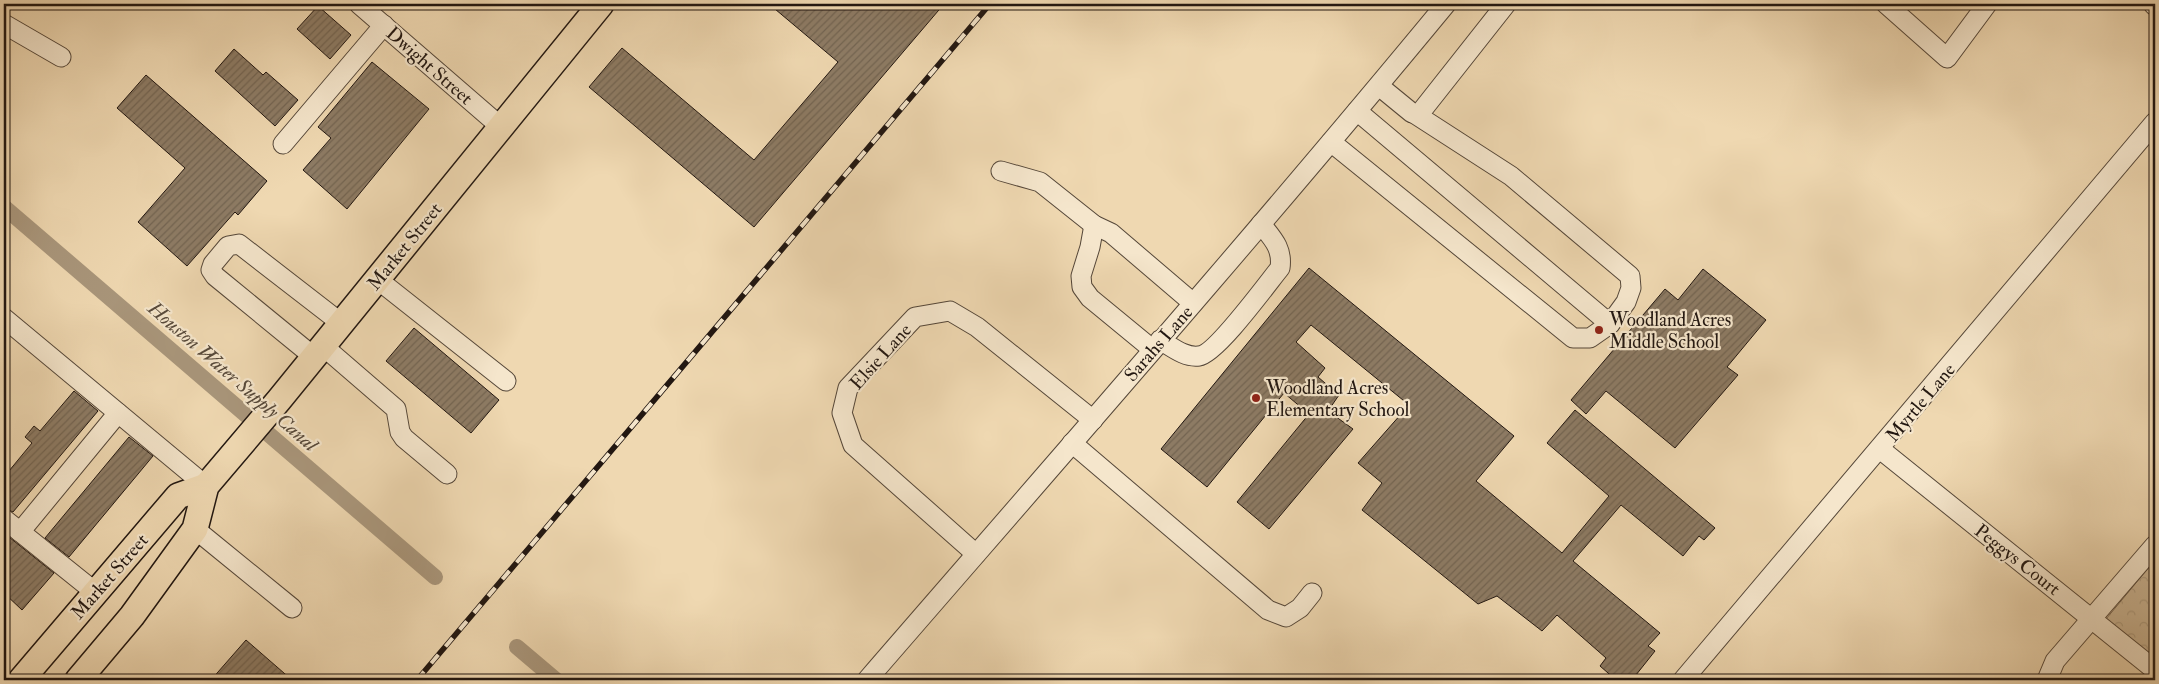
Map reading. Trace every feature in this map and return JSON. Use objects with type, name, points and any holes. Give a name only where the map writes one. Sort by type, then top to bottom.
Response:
[{"type":"main road","name":"Market Street","points":[[78,680],[132,616],[195,529],[206,486],[279,400],[600,4]]},
{"type":"main road","name":"Market Street","points":[[21,680],[178,496],[206,486]]},
{"type":"street","name":"Dwight Street","points":[[359,4],[501,127]]},
{"type":"street","name":"Sarahs Lane","points":[[867,680],[1193,304],[1379,86],[1446,4]]},
{"type":"street","points":[[1415,114],[1420,113],[1506,4]]},
{"type":"street","points":[[1886,4],[1948,58],[1987,4]]},
{"type":"street","points":[[4,24],[61,57]]},
{"type":"street","points":[[283,144],[384,25]]},
{"type":"street","points":[[1331,142],[1573,338],[1590,338],[1610,324],[1626,302],[1631,288],[1630,276],[1511,176],[1415,114],[1379,86]]},
{"type":"street","points":[[1357,112],[1610,324]]},
{"type":"street","name":"Myrtle Lane","points":[[1683,680],[2155,122]]},
{"type":"street","points":[[1000,171],[1040,182],[1094,225],[1111,233],[1193,304]]},
{"type":"street","points":[[1094,225],[1090,247],[1081,276],[1082,287],[1090,298],[1156,345],[1192,356],[1201,356],[1216,346],[1280,268],[1282,257],[1278,245],[1261,224]]},
{"type":"street","points":[[341,323],[239,244],[228,246],[213,264],[211,270],[215,276],[396,408],[400,432],[404,438],[447,474]]},
{"type":"street","points":[[377,279],[506,381]]},
{"type":"street","name":"Elsie Lane","points":[[976,554],[852,445],[842,413],[848,388],[915,317],[950,311],[977,327],[1093,420]]},
{"type":"street","points":[[4,318],[206,486]]},
{"type":"street","points":[[20,532],[118,413]]},
{"type":"street","points":[[1072,444],[1268,610],[1286,617],[1300,608],[1312,593]]},
{"type":"street","name":"Peggys Court","points":[[1880,449],[2155,670]]},
{"type":"street","points":[[4,519],[95,592]]},
{"type":"street","points":[[195,529],[292,608]]},
{"type":"street","points":[[2047,680],[2055,662],[2155,545]]},
{"type":"green space","points":[[2155,560],[2155,659],[2106,619]]},
{"type":"building","points":[[769,4],[944,4],[754,227],[589,87],[622,48],[754,160],[838,62]]},
{"type":"building","points":[[318,6],[351,35],[330,59],[297,29]]},
{"type":"building","points":[[234,49],[263,75],[266,72],[298,100],[275,126],[215,71]]},
{"type":"building","points":[[372,62],[429,109],[347,209],[303,170],[331,138],[318,127]]},
{"type":"building","points":[[146,75],[267,181],[238,215],[235,212],[187,266],[138,222],[185,168],[117,108]]},
{"type":"building","points":[[1309,268],[1514,436],[1476,481],[1562,553],[1609,496],[1547,443],[1575,410],[1715,528],[1704,540],[1699,536],[1683,556],[1621,505],[1573,561],[1660,633],[1648,646],[1655,651],[1632,680],[1616,680],[1600,666],[1606,658],[1557,615],[1542,631],[1497,596],[1478,604],[1362,510],[1382,483],[1358,463],[1409,405],[1311,325],[1296,342],[1325,368],[1318,377],[1339,395],[1328,411],[1353,429],[1269,529],[1237,502],[1309,414],[1284,393],[1207,487],[1161,449]]},
{"type":"building","points":[[1703,269],[1766,320],[1727,367],[1738,375],[1675,448],[1606,391],[1586,414],[1571,400],[1665,289],[1678,300]]},
{"type":"building","points":[[414,328],[499,400],[471,433],[386,361]]},
{"type":"building","points":[[74,391],[98,411],[13,512],[4,508],[4,477],[32,443],[25,437],[34,426],[40,431]]},
{"type":"building","points":[[129,437],[153,456],[69,557],[45,538]]},
{"type":"building","points":[[4,533],[54,573],[22,610],[4,593]]},
{"type":"building","points":[[246,640],[292,680],[211,680]]},
{"type":"waterway","name":"Houston Water Supply Canal","points":[[4,207],[435,577]]},
{"type":"waterway","name":"Houston Water Supply Canal","points":[[517,647],[556,680]]},
{"type":"railway","points":[[417,680],[990,4]]},
{"type":"place","name":"Woodland Acres Middle School","points":[[1599,330]]},
{"type":"place","name":"Woodland Acres Elementary School","points":[[1256,398]]}]
